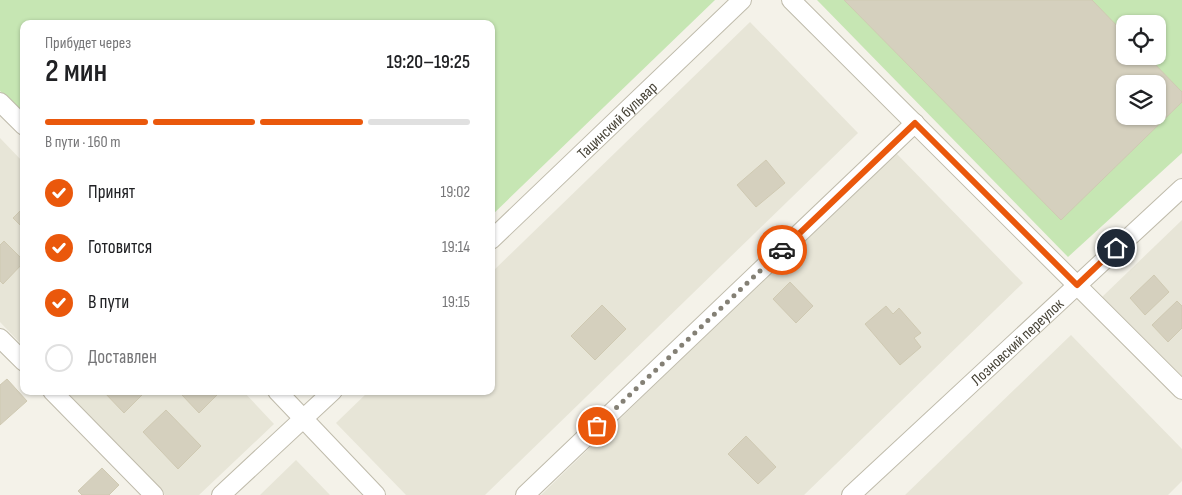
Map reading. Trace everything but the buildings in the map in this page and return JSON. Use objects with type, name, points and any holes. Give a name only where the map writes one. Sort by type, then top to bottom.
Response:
[{"type":"street","name":"Тацинский бульвар","points":[[495,236],[742,0]]},
{"type":"street","points":[[791,0],[1182,390]]},
{"type":"street","points":[[0,102],[20,122]]},
{"type":"street","points":[[525,495],[915,123]]},
{"type":"street","name":"Лозновский переулок","points":[[851,495],[1182,188]]},
{"type":"street","points":[[0,338],[20,358]]},
{"type":"street","points":[[56,395],[154,495]]},
{"type":"street","points":[[281,395],[376,495]]},
{"type":"street","points":[[221,495],[329,395]]},
{"type":"shaded area","points":[[750,22],[858,133],[485,495],[406,495],[336,423],[365,395],[495,395],[495,269]]},
{"type":"shaded area","points":[[0,138],[20,159],[20,343],[0,322]]},
{"type":"shaded area","points":[[895,152],[1023,283],[804,495],[541,495]]},
{"type":"shaded area","points":[[1182,220],[1182,381],[1102,297]]},
{"type":"shaded area","points":[[1071,335],[1182,449],[1182,481],[1168,495],[905,495]]},
{"type":"shaded area","points":[[70,395],[247,395],[274,424],[199,495],[165,495]]},
{"type":"shaded area","points":[[296,460],[330,495],[260,495]]},
{"type":"green space","points":[[0,0],[715,0],[495,212],[495,20],[20,20],[20,112],[0,91]]},
{"type":"green space","points":[[817,0],[1182,0],[1182,153],[1068,257]]},
{"type":"way so far","points":[[597,426],[782,250]]},
{"type":"route","points":[[782,250],[915,123],[1077,285],[1116,248]]}]
